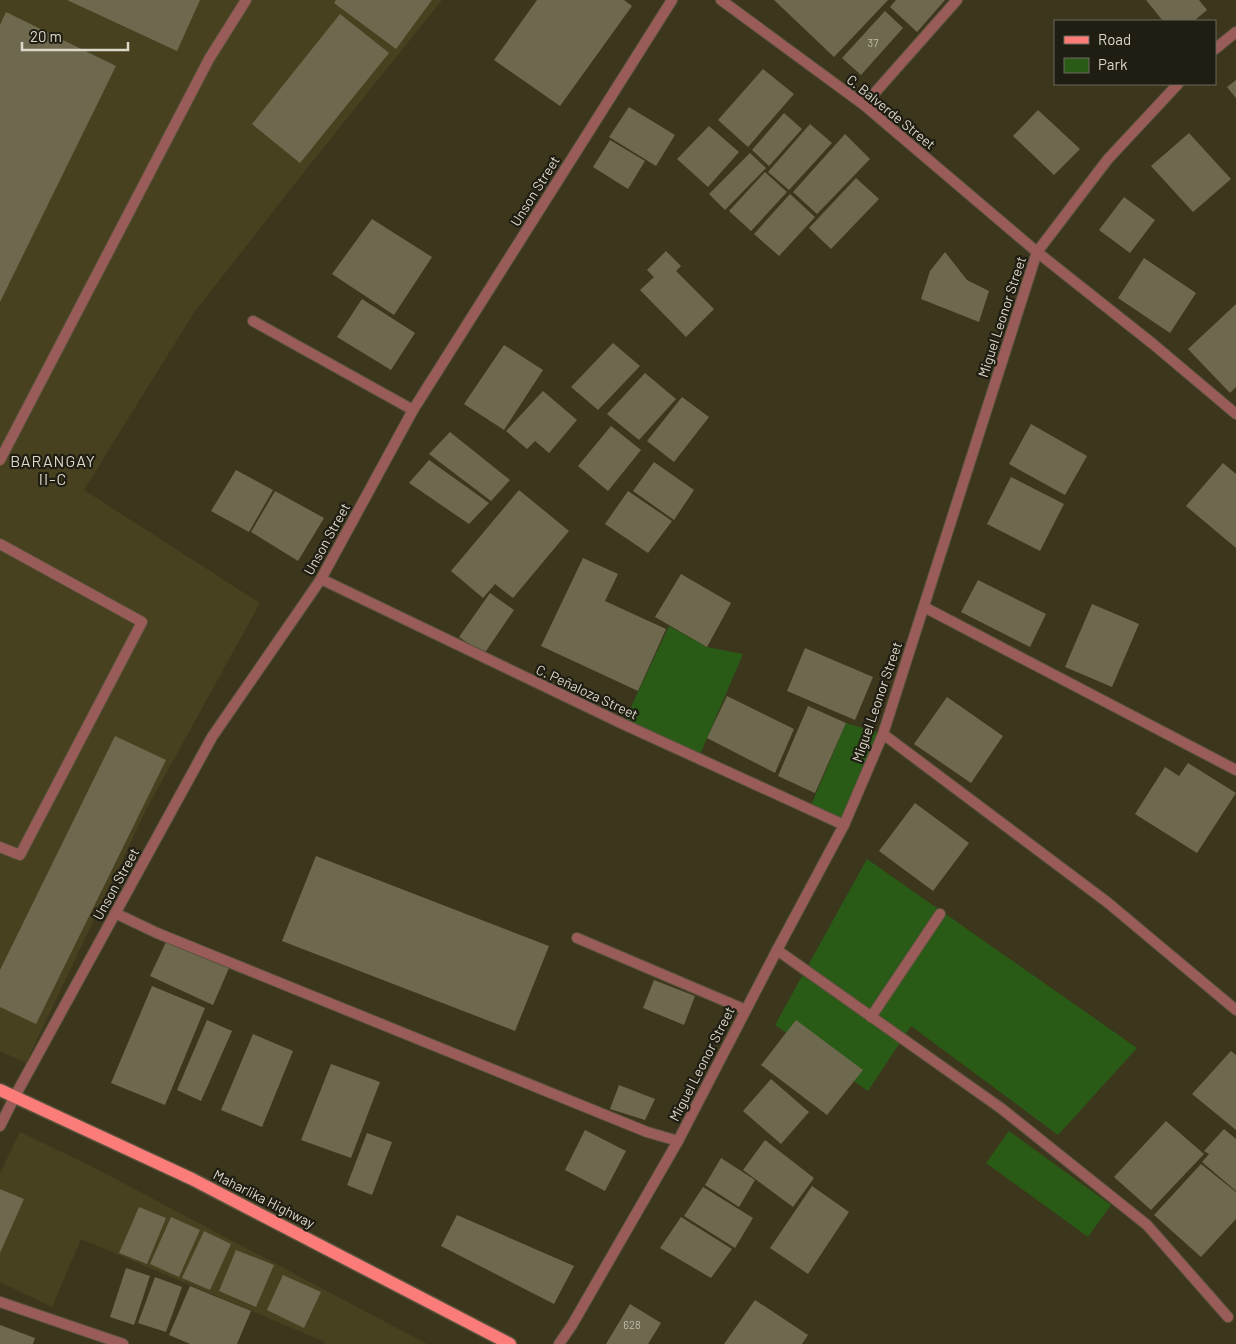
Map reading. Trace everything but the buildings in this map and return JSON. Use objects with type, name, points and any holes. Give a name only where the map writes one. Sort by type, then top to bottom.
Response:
[{"type":"main road","name":"Maharlika Highway","points":[[0,1090],[192,1179],[510,1344]]},
{"type":"street","points":[[0,460],[209,59],[246,0]]},
{"type":"street","name":"Unson Street","points":[[0,1126],[212,737],[321,579],[413,410],[672,0]]},
{"type":"street","name":"C. Balverde Street","points":[[721,0],[864,105],[1037,252],[1153,344],[1236,414]]},
{"type":"street","points":[[864,105],[957,0]]},
{"type":"street","points":[[1216,48],[1236,32]]},
{"type":"street","name":"Miguel Leonor Street","points":[[559,1344],[572,1325],[678,1141],[844,826],[883,734],[1037,252],[1108,159],[1177,85]]},
{"type":"street","points":[[253,322],[413,410]]},
{"type":"street","points":[[0,544],[142,622],[20,855],[0,847]]},
{"type":"street","name":"C. Peñaloza Street","points":[[321,579],[623,724],[844,826]]},
{"type":"street","points":[[924,607],[1236,770]]},
{"type":"street","points":[[883,734],[1107,902],[1236,1010]]},
{"type":"street","points":[[115,913],[157,932],[647,1132],[678,1141]]},
{"type":"street","points":[[871,1017],[940,914]]},
{"type":"street","points":[[577,938],[746,1010]]},
{"type":"street","points":[[777,950],[1002,1109],[1147,1225],[1228,1317]]},
{"type":"street","points":[[0,1302],[122,1344]]},
{"type":"street","name":"Miguel Leonor Street","points":[[568,1344],[572,1325]]},
{"type":"shaded area","points":[[0,0],[442,0],[193,314],[84,490],[260,603],[147,808],[26,1063],[0,1051]]},
{"type":"shaded area","points":[[20,1132],[91,1166],[427,1344],[324,1344],[325,1342],[81,1239],[52,1307],[0,1282],[0,1173]]},
{"type":"green space","points":[[669,626],[707,647],[743,654],[699,757],[623,724]]},
{"type":"green space","points":[[846,723],[883,734],[844,825],[809,810]]},
{"type":"green space","points":[[867,859],[1137,1048],[1058,1135],[911,1026],[868,1091],[775,1025]]},
{"type":"green space","points":[[1009,1131],[1111,1205],[1088,1237],[986,1163]]},
{"type":"district","name":"BARANGAY II-C","points":[[53,470]]}]
